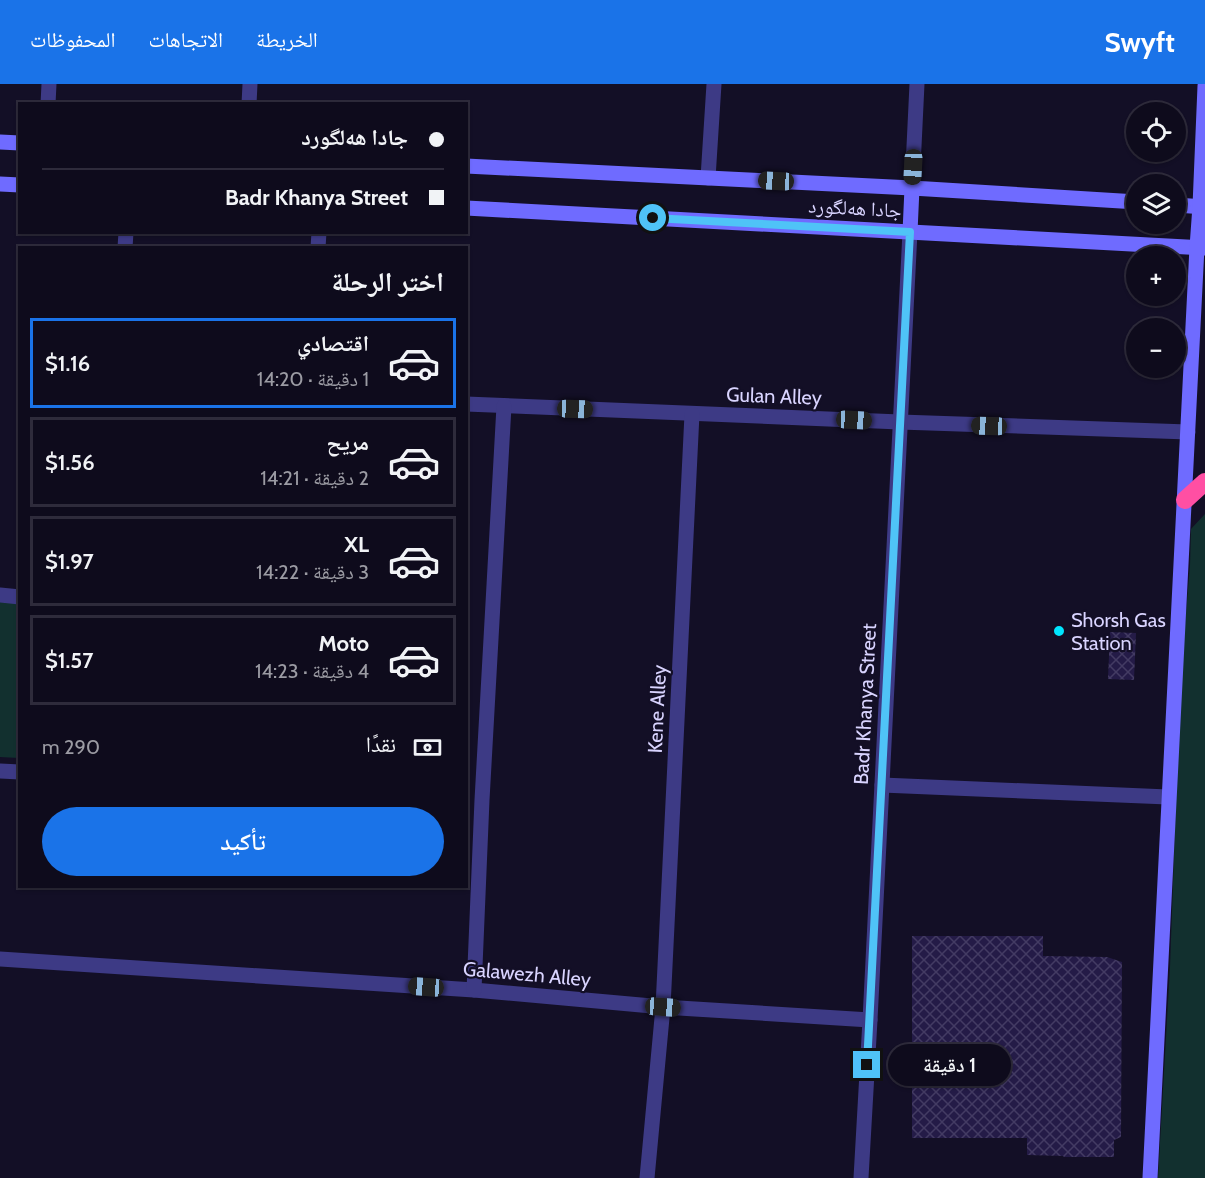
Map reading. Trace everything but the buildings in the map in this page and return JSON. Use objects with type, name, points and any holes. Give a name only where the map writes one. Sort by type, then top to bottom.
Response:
[{"type":"highway","points":[[1185,500],[1205,482]]},
{"type":"street","points":[[48,102],[49,84]]},
{"type":"street","points":[[249,102],[250,84]]},
{"type":"street","points":[[708,178],[714,84]]},
{"type":"street","points":[[910,232],[917,84]]},
{"type":"street","points":[[1150,1178],[1168,797],[1188,432],[1201,247],[1205,86]]},
{"type":"street","points":[[0,142],[18,143]]},
{"type":"street","name":"جادا هەلگورد","points":[[468,166],[912,188],[1126,201]]},
{"type":"street","points":[[0,184],[18,185]]},
{"type":"street","points":[[1186,205],[1203,206]]},
{"type":"street","name":"جادا هەلگورد","points":[[468,208],[1201,247]]},
{"type":"street","name":"Badr Khanya Street","points":[[861,1178],[910,232]]},
{"type":"street","name":"Gulan Alley","points":[[468,404],[1188,432]]},
{"type":"street","points":[[474,990],[474,800],[504,406]]},
{"type":"street","name":"Kene Alley","points":[[647,1178],[663,1007],[692,414]]},
{"type":"street","points":[[0,595],[18,597]]},
{"type":"street","points":[[0,771],[18,772]]},
{"type":"street","points":[[882,785],[1168,797]]},
{"type":"street","name":"Galawezh Alley","points":[[0,959],[474,990],[663,1007],[870,1020]]},
{"type":"green space","points":[[1205,514],[1205,1178],[1158,1178],[1170,967],[1180,686],[1191,529]]},
{"type":"green space","points":[[0,600],[18,601],[18,758],[0,757]]},
{"type":"place","name":"Shorsh Gas Station","points":[[1059,631]]},
{"type":"route","points":[[653,218],[910,232],[867,1065]]}]
